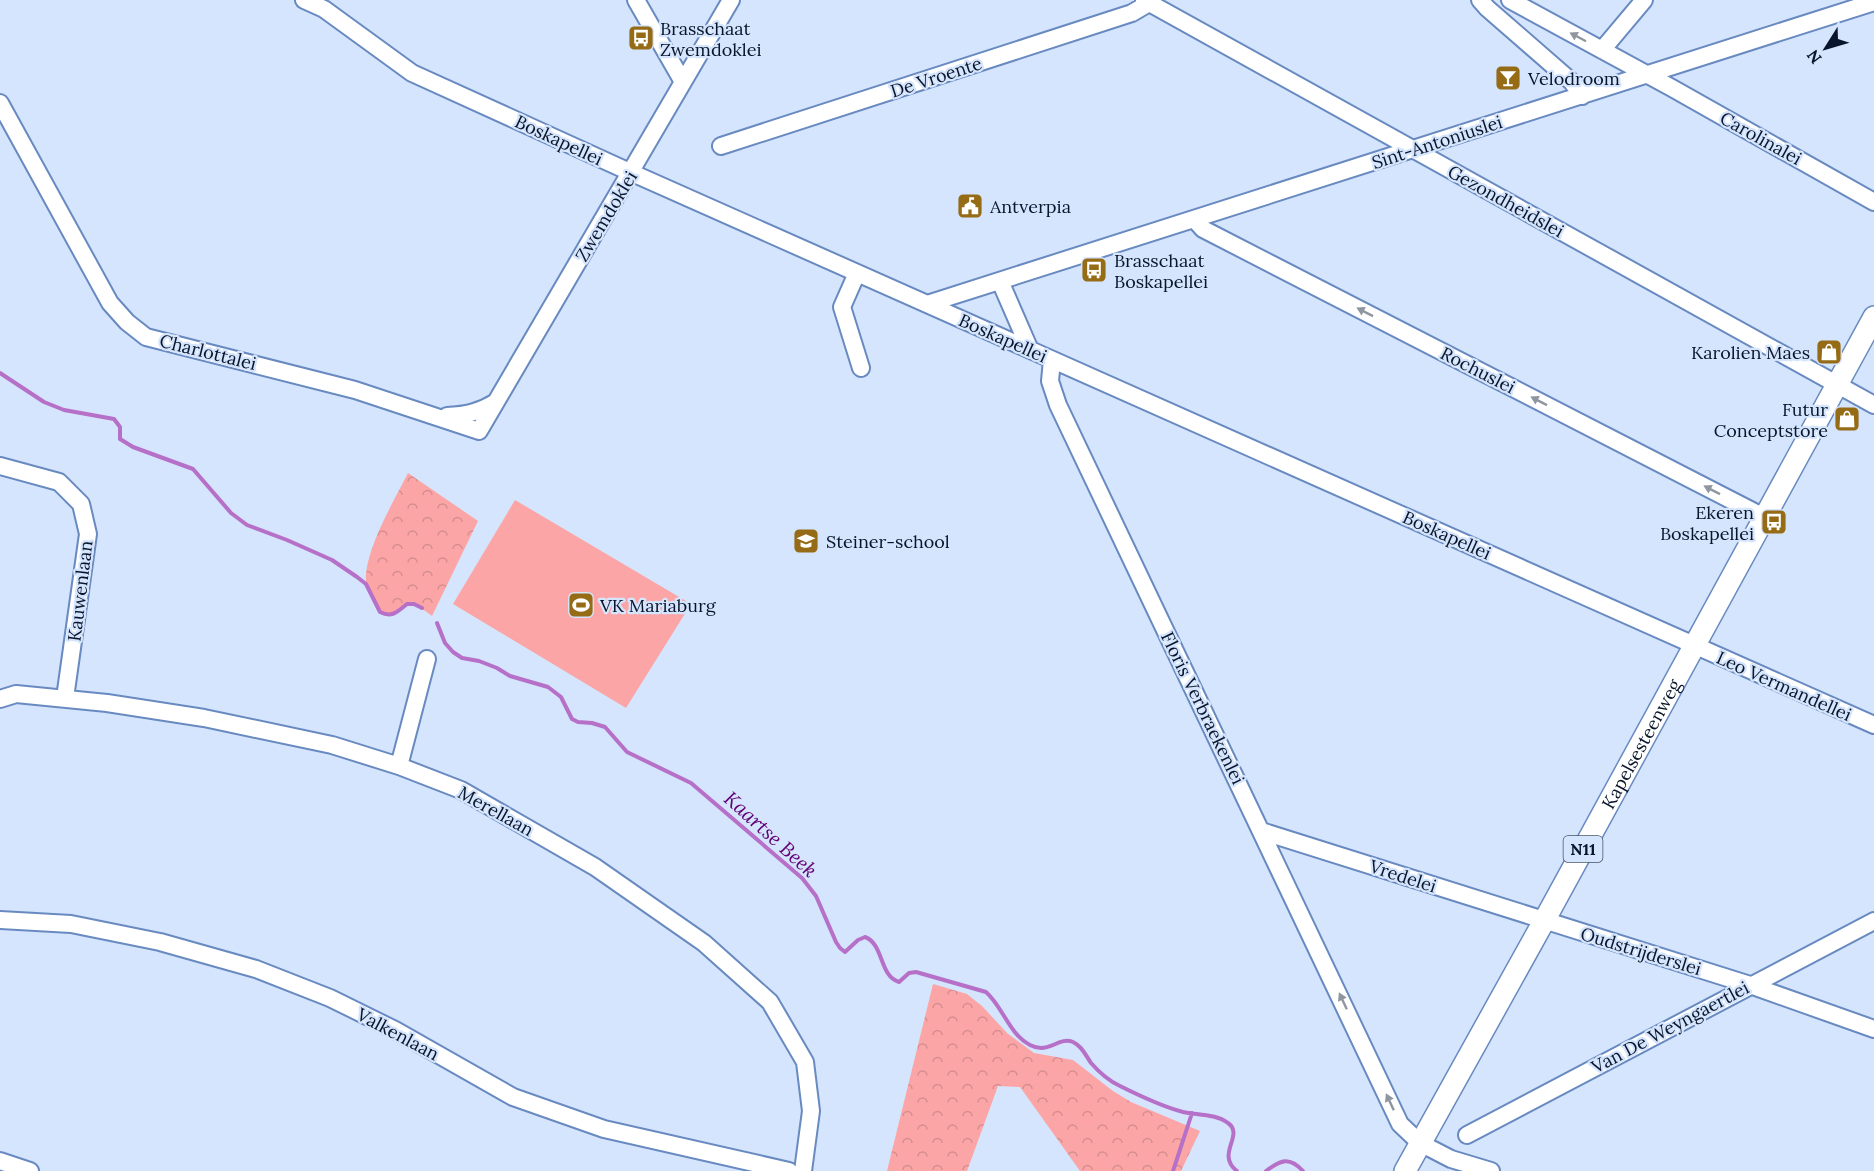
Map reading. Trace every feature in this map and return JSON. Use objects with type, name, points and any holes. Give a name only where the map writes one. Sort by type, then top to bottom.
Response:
[{"type":"main road","name":"Kapelsesteenweg","points":[[1405,1171],[1874,317]]},
{"type":"street","name":"Boskapellei","points":[[304,0],[324,9],[412,73],[1052,360],[1695,644]]},
{"type":"street","points":[[636,0],[684,82]]},
{"type":"street","name":"Zwemdoklei","points":[[479,431],[731,0]]},
{"type":"street","points":[[1480,0],[1572,82],[1582,96]]},
{"type":"street","name":"Carolinalei","points":[[1510,0],[1874,202]]},
{"type":"street","points":[[1602,50],[1644,0]]},
{"type":"street","name":"Sint-Antoniuslei","points":[[927,304],[1874,2]]},
{"type":"street","name":"De Vroente","points":[[721,146],[1157,3]]},
{"type":"street","name":"Gezondheidslei","points":[[1157,3],[1394,137],[1412,150],[1874,405]]},
{"type":"street","name":"Charlottalei","points":[[0,103],[110,303],[127,322],[146,337],[355,390],[433,415],[464,420],[479,431]]},
{"type":"street","name":"Rochuslei","points":[[1194,219],[1203,229],[1764,517]]},
{"type":"street","points":[[857,273],[842,307],[861,368]]},
{"type":"street","points":[[1000,281],[1030,350]]},
{"type":"street","name":"Floris Verbraekenlei","points":[[1052,360],[1050,381],[1058,405],[1400,1124],[1420,1143],[1450,1159],[1491,1171]]},
{"type":"street","name":"Charlottalei","points":[[464,420],[497,401]]},
{"type":"street","name":"Kauwenlaan","points":[[0,466],[59,482],[81,504],[88,534],[65,698]]},
{"type":"street","name":"Leo Vermandellei","points":[[1695,644],[1707,652],[1874,725]]},
{"type":"street","points":[[399,766],[427,659]]},
{"type":"street","name":"Merellaan","points":[[0,699],[16,694],[65,698],[204,718],[332,745],[399,766],[461,790],[596,867],[704,943],[770,1002],[805,1062],[811,1111],[803,1171]]},
{"type":"street","name":"Vredelei","points":[[1262,831],[1544,921]]},
{"type":"street","name":"Valkenlaan","points":[[0,920],[71,924],[160,942],[256,969],[330,998],[395,1030],[513,1097],[604,1129],[789,1171]]},
{"type":"street","name":"Oudstrijderslei","points":[[1544,921],[1750,985],[1874,1029]]},
{"type":"street","name":"Van De Weyngaertlei","points":[[1467,1135],[1874,921]]},
{"type":"street","points":[[0,1161],[30,1171]]},
{"type":"green space","points":[[408,473],[478,521],[432,616],[412,605],[407,605],[395,614],[380,612],[366,582],[375,541]]},
{"type":"green space","points":[[515,500],[691,604],[626,708],[453,604]]},
{"type":"green space","points":[[933,984],[967,994],[982,1006],[1007,1033],[1034,1053],[1073,1060],[1131,1102],[1200,1131],[1181,1171],[1080,1171],[1020,1087],[998,1086],[967,1171],[887,1171]]},
{"type":"waterway","name":"Kaartse Beek","points":[[0,373],[44,402],[64,410],[114,419],[120,427],[120,439],[133,447],[193,469],[231,513],[247,525],[332,560],[357,577],[366,584],[380,612],[391,614],[407,604],[414,604],[422,608]]},
{"type":"waterway","name":"Kaartse Beek","points":[[437,623],[445,643],[462,658],[479,661],[510,676],[548,687],[561,697],[572,719],[605,727],[627,752],[691,783],[802,878],[816,896],[836,942],[845,952],[865,937],[876,946],[884,967],[893,979],[899,982],[909,973],[916,972],[986,992],[1011,1027],[1030,1045],[1043,1048],[1063,1041],[1073,1042],[1097,1069],[1116,1084],[1176,1110],[1223,1120],[1232,1128],[1233,1139],[1229,1158],[1231,1165],[1237,1171]]},
{"type":"waterway","points":[[1173,1171],[1192,1113]]},
{"type":"waterway","name":"Kaartse Beek","points":[[1266,1171],[1285,1161],[1293,1163],[1303,1171]]},
{"type":"place","name":"Brasschaat Zwemdoklei","points":[[641,38]]},
{"type":"place","name":"Velodroom","points":[[1508,78]]},
{"type":"place","name":"Antverpia","points":[[970,206]]},
{"type":"place","name":"Brasschaat Boskapellei","points":[[1094,270]]},
{"type":"place","name":"Karolien Maes","points":[[1829,352]]},
{"type":"place","name":"Futur Conceptstore","points":[[1847,419]]},
{"type":"place","name":"Ekeren Boskapellei","points":[[1774,522]]},
{"type":"place","name":"Steiner-school","points":[[806,541]]},
{"type":"place","name":"VK Mariaburg","points":[[581,605]]}]
